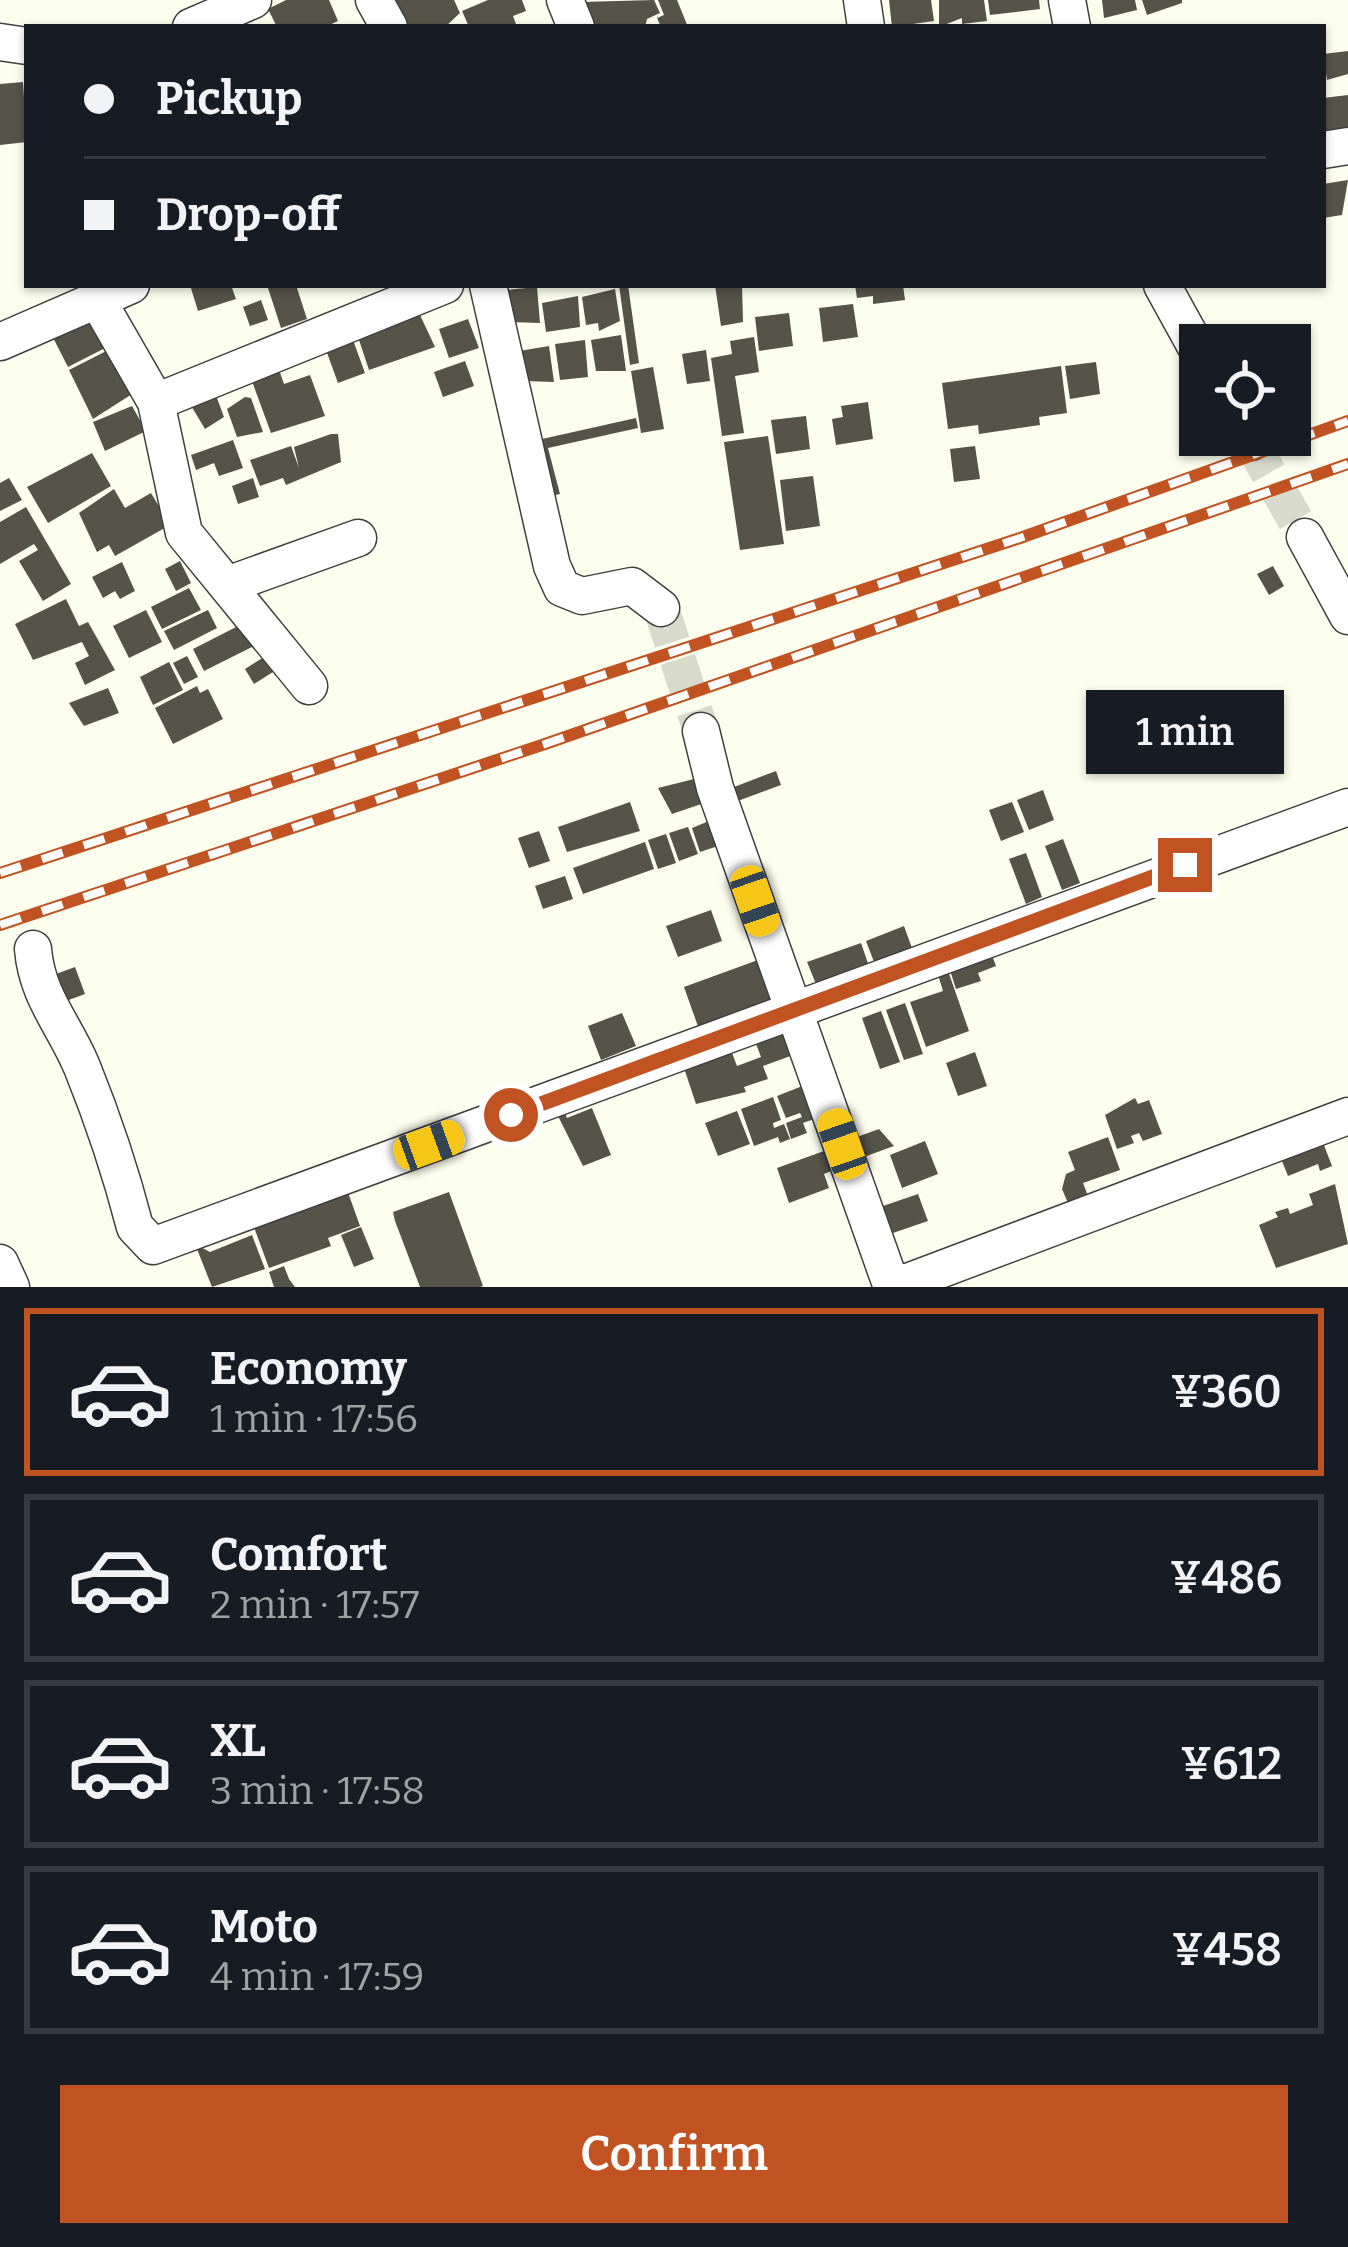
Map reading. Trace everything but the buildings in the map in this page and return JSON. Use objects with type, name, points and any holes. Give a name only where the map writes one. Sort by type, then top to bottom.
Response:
[{"type":"street","points":[[198,24],[253,0]]},
{"type":"street","points":[[156,403],[438,288]]},
{"type":"street","points":[[489,288],[552,566],[562,588],[582,596],[632,586],[661,608]]},
{"type":"street","points":[[1164,288],[1183,324]]},
{"type":"street","points":[[0,342],[115,293],[156,403],[184,532],[309,686]]},
{"type":"street","points":[[1305,537],[1348,616]]},
{"type":"street","points":[[226,585],[358,538]]},
{"type":"street","points":[[701,731],[715,788],[889,1279],[905,1283],[1348,1116]]},
{"type":"street","points":[[33,949],[43,1001],[63,1026],[82,1068],[135,1227],[154,1246],[1348,807]]},
{"type":"street","points":[[0,1263],[11,1287]]},
{"type":"tunnel","points":[[1259,456],[1305,537]]},
{"type":"tunnel","points":[[661,608],[701,731]]},
{"type":"railway","points":[[0,873],[1020,538],[1348,421]]},
{"type":"railway","points":[[0,925],[545,744],[1348,464]]},
{"type":"route","points":[[511,1115],[1185,865]]}]
